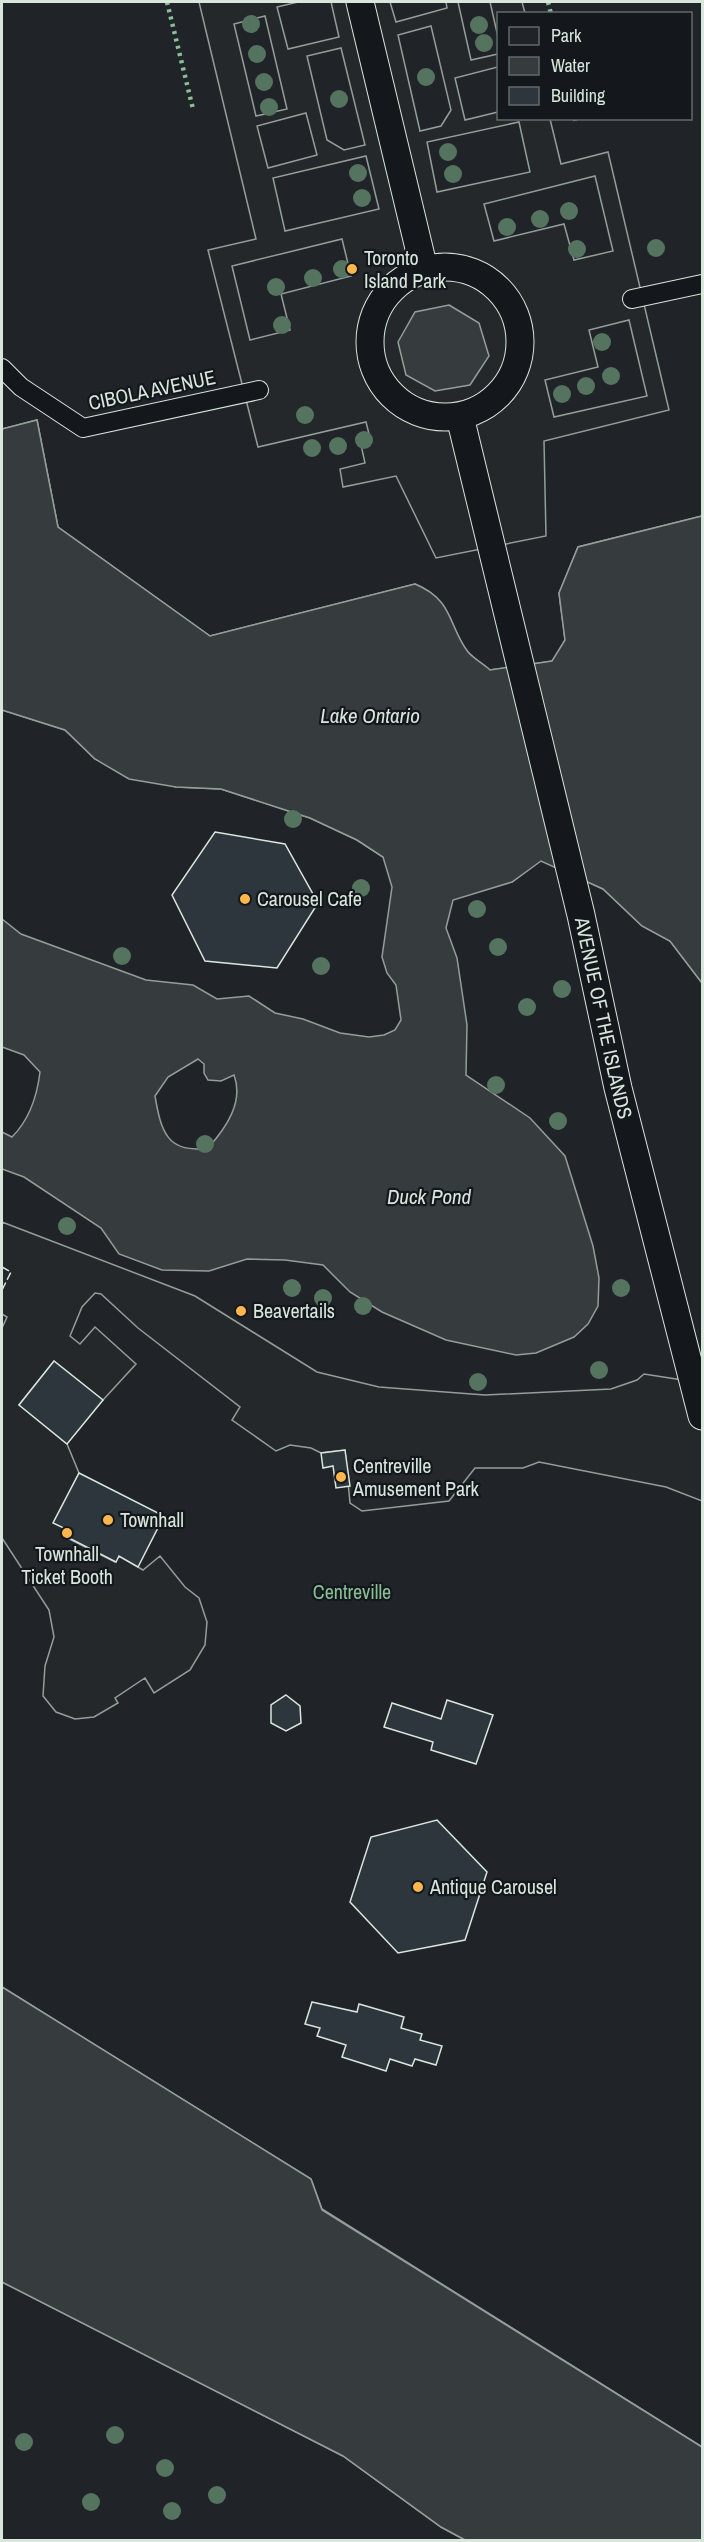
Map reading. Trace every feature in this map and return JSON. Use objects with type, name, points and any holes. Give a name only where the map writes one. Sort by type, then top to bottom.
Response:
[{"type":"street","points":[[360,2],[424,269]]},
{"type":"street","points":[[449,266],[473,272],[494,285],[510,304],[519,327],[520,351],[514,374],[501,393],[483,408],[460,417],[438,418],[416,412],[397,401],[382,384],[372,364],[369,340],[373,316],[385,295],[402,279],[424,269],[449,266]]},
{"type":"street","name":"AVENUE OF THE ISLANDS","points":[[460,417],[582,915],[618,1088],[702,1416]]},
{"type":"lane","points":[[632,299],[702,284]]},
{"type":"lane","name":"CIBOLA AVENUE","points":[[2,368],[21,387],[83,428],[259,390]]},
{"type":"green space","name":"Toronto Island Park","points":[[2,2],[702,2],[702,516],[578,547],[559,593],[565,640],[553,661],[490,670],[468,652],[444,606],[428,591],[415,584],[210,636],[58,527],[37,420],[2,429]]},
{"type":"green space","name":"Centreville","points":[[2,710],[65,730],[95,759],[176,787],[221,789],[310,818],[357,840],[383,857],[512,882],[541,860],[603,889],[642,926],[670,941],[702,983],[702,2447],[322,2209],[311,2179],[2,1987]]},
{"type":"green space","points":[[2,2282],[343,2456],[441,2527],[465,2540],[2,2540]]},
{"type":"shaded area","points":[[199,2],[298,2],[277,7],[288,49],[339,37],[331,2],[390,2],[396,22],[447,8],[446,2],[458,2],[471,60],[497,54],[497,67],[455,78],[465,120],[497,112],[497,120],[550,120],[561,164],[608,152],[669,410],[544,441],[546,536],[436,558],[396,476],[343,487],[340,469],[365,463],[361,445],[371,442],[366,422],[258,447],[208,250],[256,239]],"holes":[[[265,16],[287,109],[256,116],[234,24]],[[431,26],[451,110],[441,126],[420,131],[398,35]],[[341,48],[365,145],[344,150],[327,140],[307,56]],[[306,113],[317,155],[268,168],[257,126]],[[519,122],[530,172],[437,192],[427,142]],[[366,156],[379,209],[285,231],[273,178]],[[595,176],[613,251],[574,260],[564,224],[494,241],[484,204]],[[342,239],[351,276],[281,294],[290,330],[250,340],[232,266]],[[629,320],[647,396],[554,417],[545,380],[598,367],[589,330]]]},
{"type":"shaded area","points":[[490,2],[522,2],[525,12],[497,12],[497,33]]},
{"type":"shaded area","points":[[2,1222],[195,1296],[317,1372],[379,1387],[485,1395],[611,1389],[637,1380],[644,1374],[702,1383],[702,1501],[666,1487],[539,1462],[523,1468],[475,1468],[449,1501],[362,1511],[350,1503],[345,1450],[321,1453],[311,1448],[290,1445],[276,1451],[232,1420],[240,1407],[138,1328],[101,1294],[95,1293],[82,1307],[70,1336],[80,1344],[95,1327],[136,1364],[103,1400],[54,1361],[19,1405],[67,1444],[79,1473],[54,1522],[66,1529],[63,1536],[115,1562],[119,1556],[143,1570],[160,1556],[185,1587],[199,1598],[207,1622],[205,1645],[190,1670],[154,1693],[145,1678],[115,1698],[118,1703],[94,1717],[75,1719],[56,1712],[43,1696],[45,1666],[54,1637],[49,1610],[2,1538],[2,1328],[7,1317],[2,1314]]},
{"type":"water","points":[[449,305],[479,323],[489,356],[470,385],[435,391],[406,375],[398,342],[415,312]]},
{"type":"water","points":[[37,420],[58,527],[210,636],[415,584],[428,590],[444,606],[468,652],[490,670],[552,661],[565,640],[559,593],[578,547],[702,516],[702,983],[670,941],[642,926],[603,889],[541,861],[512,882],[453,900],[446,928],[457,958],[467,1025],[466,1075],[530,1118],[565,1156],[593,1246],[599,1278],[598,1306],[588,1324],[574,1337],[536,1353],[516,1355],[446,1340],[382,1312],[350,1292],[323,1265],[285,1260],[247,1259],[209,1271],[162,1270],[119,1254],[101,1228],[24,1177],[2,1169],[2,1132],[12,1137],[24,1123],[35,1099],[40,1072],[24,1055],[2,1047],[2,919],[21,934],[146,980],[193,985],[217,999],[249,996],[275,1013],[303,1019],[340,1033],[369,1037],[384,1035],[395,1030],[401,1020],[396,985],[387,973],[382,957],[392,887],[383,857],[357,840],[310,818],[221,789],[176,787],[129,779],[95,759],[65,730],[2,710],[2,429]],"holes":[[[198,1059],[204,1064],[204,1073],[208,1080],[221,1081],[234,1075],[237,1095],[235,1105],[227,1123],[208,1148],[183,1147],[168,1137],[160,1120],[155,1096],[168,1077]]]},
{"type":"water","points":[[2,1987],[311,2179],[322,2210],[702,2447],[702,2540],[465,2540],[441,2527],[343,2456],[2,2282]]},
{"type":"building","name":"Carousel Cafe","points":[[215,832],[285,844],[318,903],[277,968],[205,961],[172,895]]},
{"type":"building","points":[[54,1361],[103,1400],[67,1444],[19,1405]]},
{"type":"building","name":"Centreville Amusement Park","points":[[345,1450],[350,1486],[336,1488],[333,1466],[323,1468],[321,1453]]},
{"type":"building","name":"Townhall","points":[[79,1473],[164,1516],[138,1567],[119,1556],[116,1562],[63,1535],[66,1529],[53,1523]]},
{"type":"building","points":[[286,1695],[300,1706],[301,1723],[286,1731],[271,1723],[271,1705]]},
{"type":"building","points":[[447,1700],[493,1715],[476,1764],[431,1750],[433,1742],[384,1727],[392,1703],[441,1719]]},
{"type":"building","name":"Antique Carousel","points":[[437,1820],[487,1872],[465,1940],[398,1953],[350,1902],[371,1837]]},
{"type":"building","points":[[312,2002],[357,2012],[359,2004],[404,2017],[401,2028],[422,2034],[420,2040],[442,2046],[436,2065],[415,2059],[412,2066],[390,2059],[386,2071],[342,2057],[346,2045],[317,2036],[320,2028],[305,2024]]},
{"type":"hedge","points":[[167,2],[193,109]]},
{"type":"hedge","points":[[548,2],[550,12]]},
{"type":"hedge","points":[[575,120],[576,124]]},
{"type":"fence","points":[[2,1267],[11,1272],[2,1290]]},
{"type":"place","name":"Toronto Island Park","points":[[352,269]]},
{"type":"place","name":"Carousel Cafe","points":[[245,899]]},
{"type":"place","name":"Beavertails","points":[[241,1311]]},
{"type":"place","name":"Centreville Amusement Park","points":[[341,1477]]},
{"type":"place","name":"Townhall","points":[[108,1520]]},
{"type":"place","name":"Townhall Ticket Booth","points":[[67,1533]]},
{"type":"place","name":"Antique Carousel","points":[[418,1887]]},
{"type":"water label","name":"Lake Ontario","points":[[370,716]]},
{"type":"water label","name":"Duck Pond","points":[[429,1197]]}]
